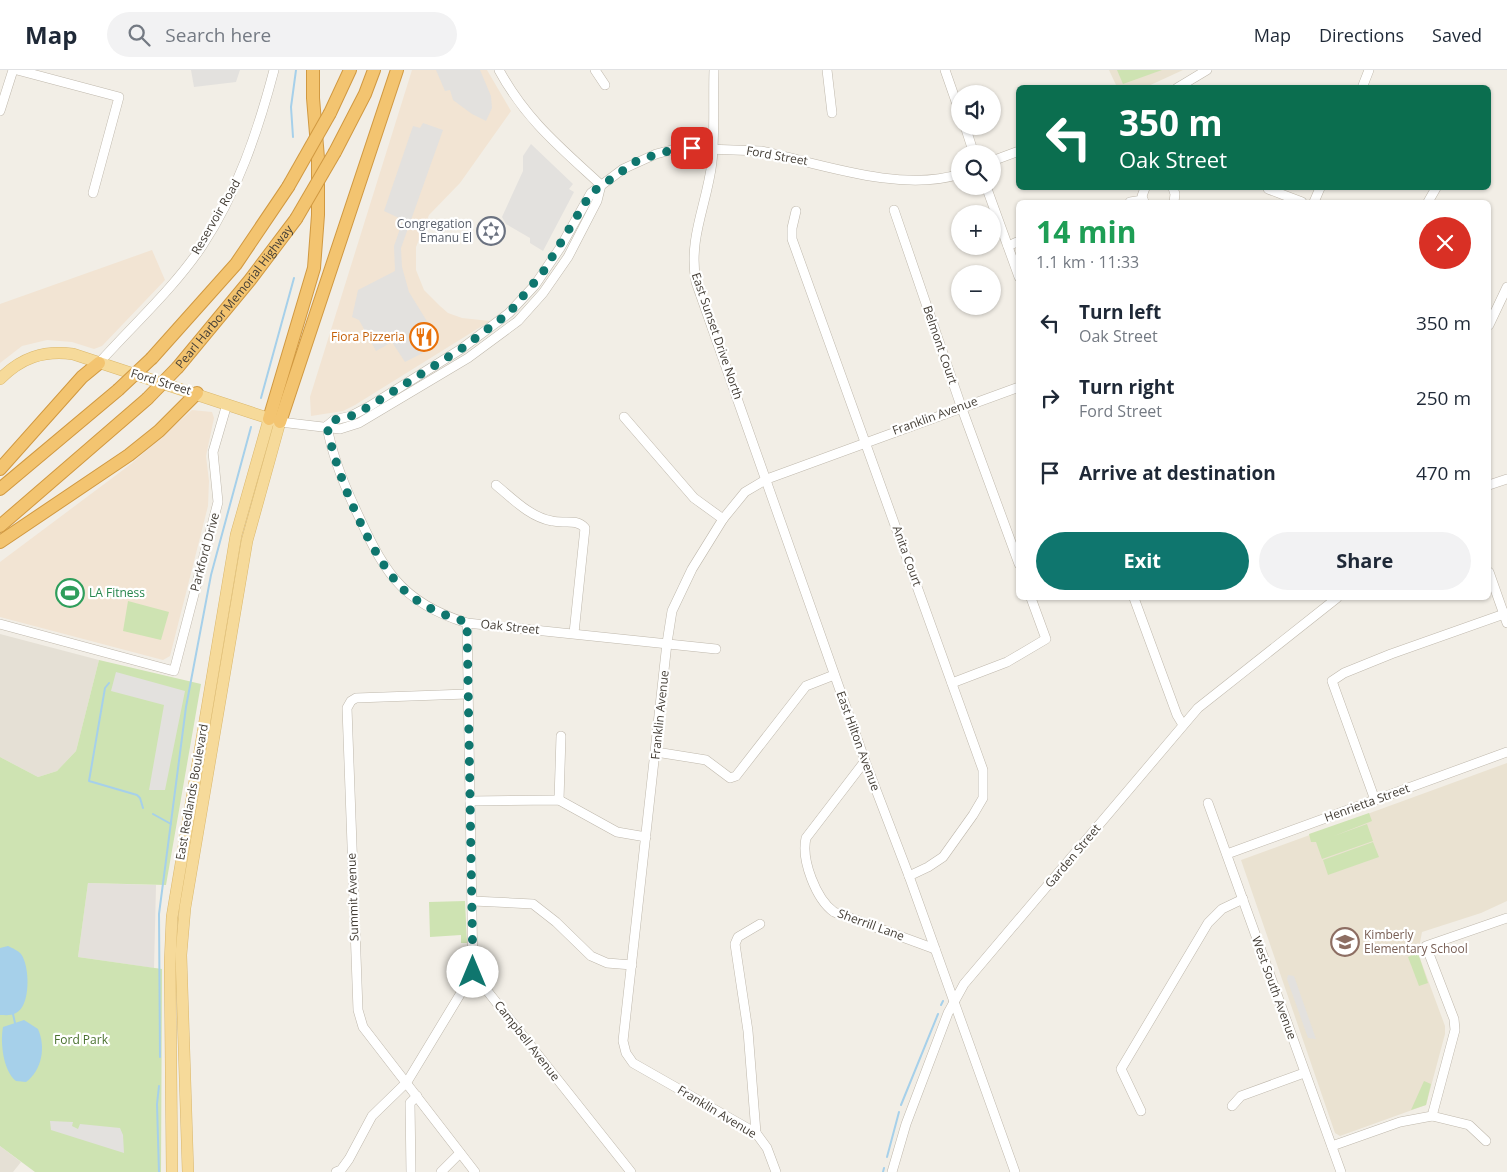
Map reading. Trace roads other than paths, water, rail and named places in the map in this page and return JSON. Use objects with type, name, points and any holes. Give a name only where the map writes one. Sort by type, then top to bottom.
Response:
[{"type":"highway","points":[[275,421],[314,268],[318,177],[313,70]]},
{"type":"highway","name":"Pearl Harbor Memorial Highway","points":[[0,489],[118,390],[152,358],[236,264],[288,188],[330,113],[350,70]]},
{"type":"highway","name":"Pearl Harbor Memorial Highway","points":[[0,526],[147,398],[178,367],[250,280],[296,218],[335,152],[365,94],[374,70]]},
{"type":"highway","points":[[275,421],[397,70]]},
{"type":"highway","points":[[0,468],[82,377],[99,363]]},
{"type":"highway","points":[[0,542],[129,455],[159,431],[197,394]]},
{"type":"main road","name":"Ford Street","points":[[0,379],[27,358],[58,352],[73,354],[275,421]]},
{"type":"main road","name":"East Redlands Boulevard","points":[[172,1172],[170,963],[172,917],[236,535],[275,421]]},
{"type":"main road","name":"East Redlands Boulevard","points":[[188,1172],[182,956],[185,908],[247,541],[275,421]]},
{"type":"street","points":[[0,111],[15,70],[119,97],[93,193]]},
{"type":"street","name":"Reservoir Road","points":[[99,363],[166,290],[202,246],[238,180],[274,70]]},
{"type":"street","points":[[499,70],[521,106],[539,128],[601,185]]},
{"type":"street","points":[[595,70],[605,85]]},
{"type":"street","name":"East Sunset Drive North","points":[[714,70],[713,149],[694,239],[694,267],[696,282],[767,479]]},
{"type":"street","points":[[827,70],[832,113]]},
{"type":"street","points":[[945,70],[951,87]]},
{"type":"street","points":[[1182,85],[1207,70]]},
{"type":"street","points":[[1363,85],[1369,70]]},
{"type":"street","name":"Ford Street","points":[[327,426],[334,420],[351,416],[370,406],[461,349],[509,313],[535,285],[560,248],[591,193],[623,169],[656,154],[679,148],[761,151],[899,180],[940,179],[951,176]]},
{"type":"street","points":[[1001,158],[1016,152]]},
{"type":"street","name":"Ford Street","points":[[275,421],[340,429],[359,424],[494,339],[518,321],[543,293],[568,257],[597,201],[601,185]]},
{"type":"street","points":[[1271,190],[1297,200]]},
{"type":"street","points":[[989,195],[1016,269]]},
{"type":"street","name":"Anita Court","points":[[796,210],[792,228],[792,239],[983,770],[980,806],[944,857],[909,876]]},
{"type":"street","name":"Belmont Court","points":[[894,210],[961,406],[1016,556]]},
{"type":"street","points":[[1008,246],[1016,242]]},
{"type":"street","points":[[1491,321],[1507,287]]},
{"type":"street","points":[[436,377],[438,369],[459,356],[461,349]]},
{"type":"street","name":"Franklin Avenue","points":[[776,1172],[767,1148],[756,1133],[633,1062],[626,1053],[623,1041],[672,611],[692,569],[723,519],[746,492],[767,479],[865,441],[1016,388]]},
{"type":"street","name":"Parkford Drive","points":[[0,624],[174,671],[218,502],[213,452],[227,404]]},
{"type":"street","points":[[624,417],[694,498],[723,519]]},
{"type":"street","name":"Oak Street","points":[[327,426],[338,471],[378,558],[390,576],[406,592],[436,612],[467,622],[716,649]]},
{"type":"street","name":"East Hilton Avenue","points":[[767,479],[864,762],[909,876],[1015,1172]]},
{"type":"street","points":[[1491,485],[1507,479]]},
{"type":"street","points":[[496,485],[532,514],[552,521],[576,522],[585,528],[574,634]]},
{"type":"street","points":[[1375,800],[1332,681],[1344,672],[1391,654],[1506,617],[1491,577]]},
{"type":"street","points":[[952,683],[1007,662],[1046,639],[1032,600]]},
{"type":"street","points":[[1135,600],[1176,715],[1183,725]]},
{"type":"street","name":"Garden Street","points":[[892,1172],[906,1124],[953,1000],[964,984],[1183,725],[1207,701],[1334,600]]},
{"type":"street","points":[[336,1172],[342,1170],[372,1116],[407,1082],[473,972],[467,622]]},
{"type":"street","points":[[656,752],[706,760],[725,776],[730,778],[736,776],[806,686],[834,676]]},
{"type":"street","name":"Summit Avenue","points":[[467,694],[356,698],[351,701],[347,708],[358,1010],[363,1027],[475,1172]]},
{"type":"street","points":[[559,800],[561,736]]},
{"type":"street","name":"Henrietta Street","points":[[1227,854],[1507,752]]},
{"type":"street","name":"Sherrill Lane","points":[[864,762],[806,838],[803,850],[817,891],[822,901],[834,912],[935,949]]},
{"type":"street","points":[[470,801],[559,800],[617,832],[646,837]]},
{"type":"street","name":"West South Avenue","points":[[1208,803],[1341,1172]]},
{"type":"street","points":[[1141,1111],[1121,1069],[1208,923],[1222,909],[1243,899]]},
{"type":"street","points":[[473,902],[533,904],[556,922],[591,956],[607,964],[632,965]]},
{"type":"street","points":[[1432,1116],[1455,1030],[1454,1019],[1426,946],[1507,918]]},
{"type":"street","points":[[756,1133],[748,1031],[735,942],[738,937],[760,924]]},
{"type":"street","name":"Campbell Avenue","points":[[473,972],[631,1172]]},
{"type":"street","points":[[1232,1106],[1241,1096],[1304,1073]]},
{"type":"street","points":[[411,1172],[410,1103],[417,1096]]},
{"type":"street","points":[[1332,1146],[1400,1122],[1432,1116],[1469,1125],[1486,1141]]},
{"type":"street","points":[[441,1172],[460,1153]]},
{"type":"water","points":[[8,946],[20,953],[24,960],[28,985],[27,994],[21,1009],[16,1013],[0,1015],[0,948]]},
{"type":"water","points":[[24,1020],[38,1029],[42,1043],[39,1065],[26,1082],[16,1081],[8,1070],[5,1063],[2,1040],[3,1027]]},
{"type":"waterway","points":[[293,137],[291,107],[296,70]]},
{"type":"waterway","points":[[261,398],[294,278]]},
{"type":"waterway","points":[[160,1057],[159,914],[186,707],[211,575],[251,427]]},
{"type":"waterway","points":[[109,683],[105,688],[89,781],[137,795],[143,808]]},
{"type":"waterway","points":[[153,814],[171,824]]},
{"type":"waterway","points":[[941,1005],[943,1001]]},
{"type":"waterway","points":[[13,1014],[15,1023]]},
{"type":"waterway","points":[[901,1105],[938,1014]]},
{"type":"waterway","points":[[159,1086],[157,1104],[159,1172]]},
{"type":"waterway","points":[[887,1157],[899,1112]]},
{"type":"waterway","points":[[883,1172],[884,1168]]},
{"type":"place","name":"Congregation Emanu El","points":[[491,231]]},
{"type":"place","name":"Fiora Pizzeria","points":[[424,337]]},
{"type":"place","name":"LA Fitness","points":[[70,593]]},
{"type":"place","name":"Kimberly Elementary School","points":[[1345,942]]},
{"type":"park label","name":"Ford Park","points":[[81,1040]]}]
